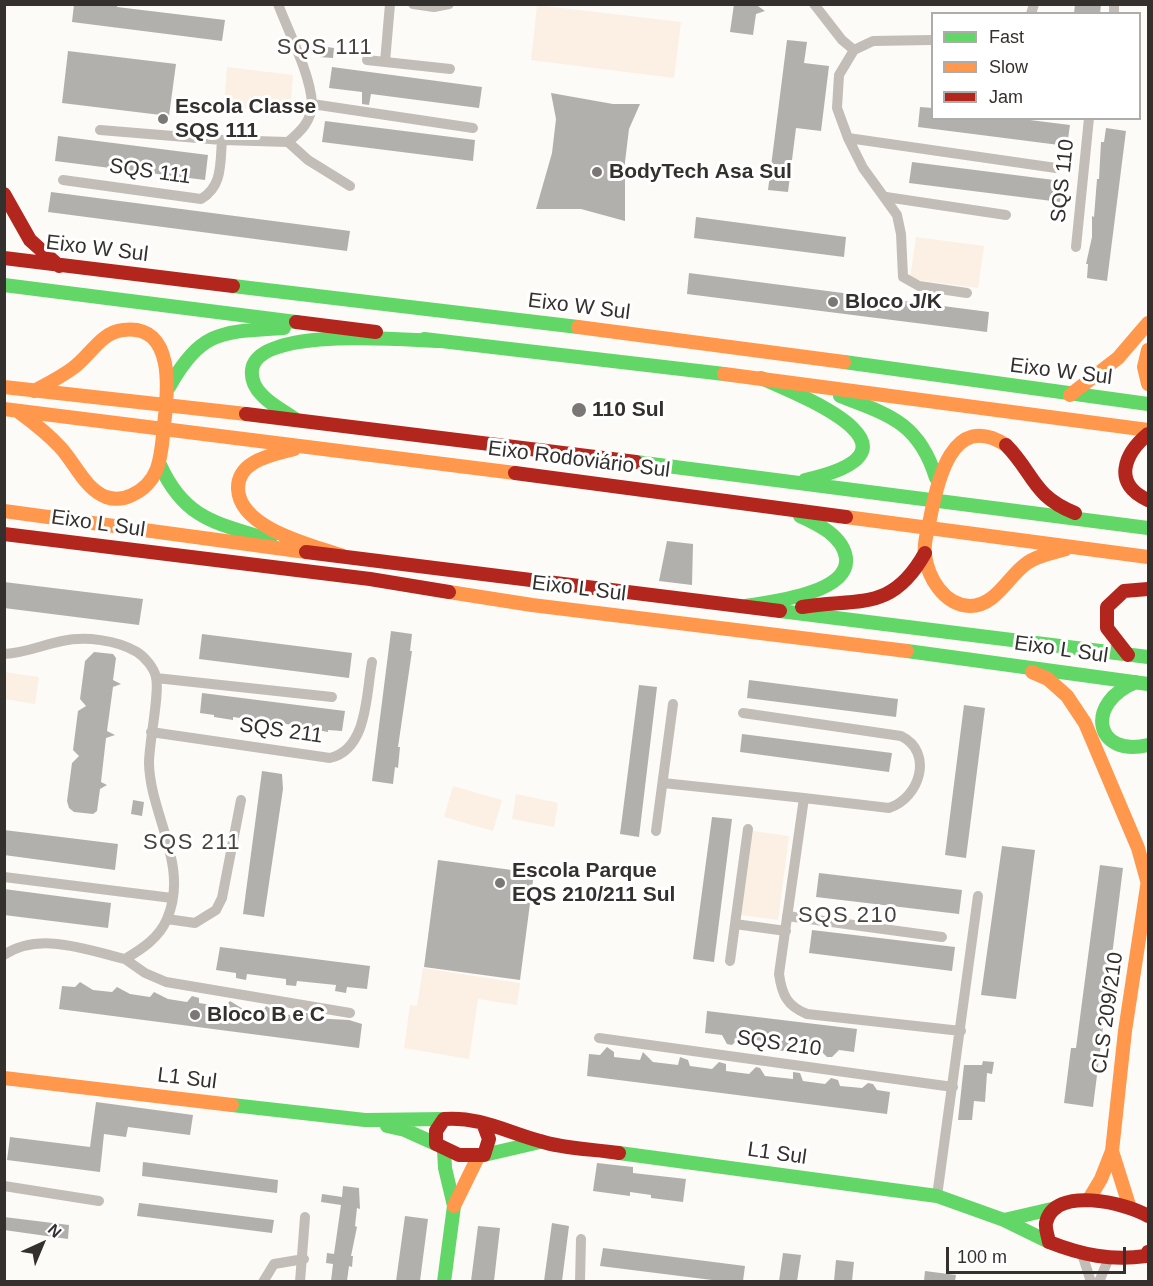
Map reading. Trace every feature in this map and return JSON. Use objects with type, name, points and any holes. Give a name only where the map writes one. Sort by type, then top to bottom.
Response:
[{"type":"main road","points":[[4,194],[30,240],[59,266]]},
{"type":"main road","name":"Eixo W Sul","points":[[4,258],[764,350],[1070,395],[1149,404]]},
{"type":"main road","points":[[4,285],[438,341],[761,378],[1149,432]]},
{"type":"main road","points":[[1070,395],[1118,358],[1149,322]]},
{"type":"main road","points":[[169,387],[200,344],[248,331],[324,325]]},
{"type":"main road","points":[[19,411],[63,450],[91,487],[104,497],[129,497],[141,491],[160,465],[169,387],[168,366],[153,341],[132,330],[120,330],[100,340],[76,366],[34,391]]},
{"type":"main road","points":[[296,419],[256,389],[251,375],[254,361],[265,350],[285,344],[304,343],[438,341]]},
{"type":"main road","points":[[1149,350],[1143,361],[1143,374],[1149,384]]},
{"type":"main road","points":[[761,378],[848,420],[862,437],[862,448],[858,459],[847,469],[794,483]]},
{"type":"main road","points":[[813,386],[885,414],[914,431],[930,456],[936,478]]},
{"type":"main road","name":"Eixo Rodoviário Sul","points":[[4,387],[296,419],[1149,528]]},
{"type":"main road","name":"Eixo Rodoviário Sul","points":[[4,409],[780,507],[1149,557]]},
{"type":"main road","points":[[1149,432],[1130,452],[1125,475],[1131,488],[1149,500]]},
{"type":"main road","points":[[784,611],[838,602],[881,599],[896,592],[908,582],[925,553],[936,478],[953,449],[971,438],[990,437],[1003,442],[1013,451],[1026,476],[1049,500],[1092,520]]},
{"type":"main road","points":[[308,446],[262,458],[247,466],[239,474],[235,489],[241,504],[258,521],[343,556]]},
{"type":"main road","points":[[160,465],[177,496],[201,515],[303,552]]},
{"type":"main road","points":[[746,606],[820,589],[835,582],[845,571],[847,557],[840,542],[824,527],[780,507]]},
{"type":"main road","name":"Eixo L Sul","points":[[4,511],[303,552],[1149,657]]},
{"type":"main road","name":"Eixo L Sul","points":[[4,534],[370,579],[532,605],[1017,665],[1142,683]]},
{"type":"main road","points":[[4,542],[20,535]]},
{"type":"main road","points":[[925,553],[934,582],[943,593],[956,603],[973,605],[990,600],[1028,563],[1076,546]]},
{"type":"main road","points":[[1128,655],[1106,627],[1104,614],[1109,602],[1120,592],[1133,587],[1149,589]]},
{"type":"main road","points":[[1017,665],[1048,679],[1067,696],[1085,723],[1138,848],[1148,882]]},
{"type":"main road","points":[[1142,683],[1119,690],[1108,699],[1101,722],[1104,734],[1114,744],[1137,750],[1149,745]]},
{"type":"main road","name":"CLS 209/210","points":[[1089,1199],[1101,1179],[1112,1151],[1125,1031],[1148,882]]},
{"type":"main road","name":"L1 Sul","points":[[4,1078],[365,1120],[444,1119]]},
{"type":"main road","points":[[396,1120],[430,1112],[465,1112],[492,1118],[502,1128]]},
{"type":"main road","points":[[444,1281],[454,1206],[489,1139],[483,1123],[455,1117],[444,1119],[436,1131],[454,1206]]},
{"type":"main road","name":"L1 Sul","points":[[365,1120],[405,1130],[440,1147]]},
{"type":"main road","name":"L1 Sul","points":[[483,1123],[541,1142],[937,1196],[1004,1220],[1083,1257],[1108,1260],[1148,1254]]},
{"type":"main road","name":"L1 Sul","points":[[481,1156],[541,1142]]},
{"type":"main road","points":[[440,1147],[464,1156],[481,1156]]},
{"type":"main road","name":"CLS 209/210","points":[[1112,1151],[1129,1204]]},
{"type":"main road","points":[[1120,1181],[1149,1207]]},
{"type":"main road","points":[[1004,1220],[1089,1199],[1129,1204],[1149,1216]]},
{"type":"main road","points":[[1049,1242],[1045,1223],[1048,1214],[1056,1208]]},
{"type":"street","points":[[278,4],[296,50],[312,104],[302,131],[288,142],[308,160],[350,186]]},
{"type":"street","points":[[385,62],[390,4]]},
{"type":"street","points":[[414,4],[434,7],[448,4]]},
{"type":"street","points":[[814,4],[842,40],[854,50]]},
{"type":"street","points":[[931,40],[873,41],[854,50],[838,75],[837,108],[848,138],[863,168],[897,215],[901,234],[903,277],[919,286],[967,293]]},
{"type":"street","points":[[368,60],[450,69]]},
{"type":"street","points":[[312,104],[473,128]]},
{"type":"street","name":"SQS 110","points":[[1076,247],[1089,120]]},
{"type":"street","name":"SQS 111","points":[[100,130],[222,140],[288,142]]},
{"type":"street","name":"SQS 110","points":[[848,138],[1056,168]]},
{"type":"street","name":"SQS 111","points":[[63,180],[201,199],[210,194],[216,185],[222,140]]},
{"type":"street","points":[[886,197],[1006,215]]},
{"type":"street","points":[[4,654],[19,654],[75,639],[94,640],[121,645],[138,653],[150,665],[156,678],[149,764],[153,794],[171,848],[172,898],[167,919],[144,948],[125,959]]},
{"type":"street","name":"SQS 211","points":[[151,732],[330,758],[342,755],[359,735],[372,662]]},
{"type":"street","name":"SQS 211","points":[[156,678],[332,696]]},
{"type":"street","points":[[656,831],[673,705]]},
{"type":"street","points":[[663,783],[889,808],[900,804],[915,787],[921,767],[920,756],[916,746],[901,736],[743,713]]},
{"type":"street","name":"SQS 210","points":[[804,798],[779,974],[781,991],[787,1002],[795,1009],[807,1014],[961,1030]]},
{"type":"street","points":[[167,919],[195,923],[216,910],[222,898],[241,800]]},
{"type":"street","points":[[729,961],[748,829]]},
{"type":"street","points":[[4,877],[172,898]]},
{"type":"street","points":[[937,1196],[978,896]]},
{"type":"street","points":[[787,916],[942,937]]},
{"type":"street","points":[[735,924],[786,931]]},
{"type":"street","points":[[4,955],[15,948],[41,943],[78,947],[125,959],[145,973],[166,982],[350,1013]]},
{"type":"street","name":"SQS 210","points":[[599,1038],[953,1087]]},
{"type":"street","points":[[4,1186],[99,1201]]},
{"type":"street","points":[[300,1281],[304,1259],[305,1217]]},
{"type":"street","points":[[580,1281],[581,1239]]},
{"type":"street","points":[[1083,1257],[1091,1281]]},
{"type":"street","points":[[263,1281],[274,1264],[304,1259]]},
{"type":"street","points":[[1100,1281],[1108,1260]]},
{"type":"shaded area","points":[[537,5],[681,22],[674,78],[531,60]]},
{"type":"shaded area","points":[[227,67],[293,75],[290,113],[224,106]]},
{"type":"shaded area","points":[[916,237],[984,246],[978,288],[910,279]]},
{"type":"shaded area","points":[[4,672],[39,677],[35,704],[5,699]]},
{"type":"shaded area","points":[[453,786],[502,800],[493,831],[444,817]]},
{"type":"shaded area","points":[[516,794],[558,803],[554,827],[512,819]]},
{"type":"shaded area","points":[[753,831],[789,836],[778,920],[741,915]]},
{"type":"shaded area","points":[[423,968],[520,983],[517,1005],[478,999],[469,1059],[404,1048],[410,1005],[417,1006]]},
{"type":"building","points":[[74,4],[117,4],[117,7],[225,20],[222,41],[72,22]]},
{"type":"building","points":[[734,4],[755,4],[765,11],[756,14],[753,35],[730,32]]},
{"type":"building","points":[[1075,4],[1101,4],[1100,12],[1074,12]]},
{"type":"building","points":[[787,40],[807,42],[804,63],[829,66],[821,131],[796,128],[788,192],[768,190]]},
{"type":"building","points":[[320,46],[334,48],[333,58],[319,57]]},
{"type":"building","points":[[68,51],[176,64],[169,116],[62,103]]},
{"type":"building","points":[[332,67],[482,87],[479,108],[371,94],[369,105],[362,104],[362,92],[329,88]]},
{"type":"building","points":[[551,93],[613,104],[640,104],[629,129],[625,162],[625,221],[581,209],[536,209],[552,153],[556,119]]},
{"type":"building","points":[[920,107],[931,108],[931,120],[1030,120],[1070,125],[1067,146],[918,127]]},
{"type":"building","points":[[325,121],[475,140],[473,161],[322,142]]},
{"type":"building","points":[[1106,128],[1126,131],[1107,281],[1087,278],[1088,264],[1086,264],[1092,237],[1092,216],[1094,217],[1097,179],[1099,179],[1101,142],[1104,142]]},
{"type":"building","points":[[58,136],[208,155],[205,180],[55,161]]},
{"type":"building","points":[[912,162],[1062,181],[1060,202],[909,183]]},
{"type":"building","points":[[51,192],[350,231],[347,251],[48,212]]},
{"type":"building","points":[[696,217],[846,237],[844,257],[694,238]]},
{"type":"building","name":"Bloco J/K","points":[[689,273],[989,312],[987,332],[687,294]]},
{"type":"building","points":[[667,541],[693,544],[692,585],[659,581]]},
{"type":"building","points":[[4,582],[143,599],[139,625],[4,608]]},
{"type":"building","points":[[391,631],[412,634],[410,651],[412,651],[398,747],[400,747],[398,768],[395,767],[393,784],[372,781]]},
{"type":"building","points":[[202,634],[352,653],[349,678],[199,659]]},
{"type":"building","points":[[94,652],[113,654],[116,658],[113,680],[121,684],[113,687],[107,731],[115,735],[106,738],[101,782],[107,785],[100,789],[97,811],[93,814],[74,812],[69,808],[67,801],[72,763],[79,756],[73,750],[78,711],[86,706],[80,699],[85,661]]},
{"type":"building","points":[[749,680],[898,699],[896,717],[747,698]]},
{"type":"building","points":[[639,685],[657,687],[639,837],[620,834]]},
{"type":"building","points":[[202,693],[345,711],[342,731],[328,730],[328,732],[281,723],[280,726],[233,717],[233,720],[214,717],[214,715],[200,713]]},
{"type":"building","points":[[964,705],[985,708],[966,858],[945,855]]},
{"type":"building","points":[[742,734],[892,753],[889,772],[740,752]]},
{"type":"building","points":[[262,771],[282,774],[283,789],[264,917],[243,914]]},
{"type":"building","points":[[133,800],[144,802],[142,816],[131,814]]},
{"type":"building","points":[[712,817],[732,819],[714,962],[693,959]]},
{"type":"building","points":[[4,830],[118,844],[115,870],[4,855]]},
{"type":"building","points":[[1002,846],[1035,850],[1016,999],[981,995]]},
{"type":"building","name":"Escola Parque EQS 210/211 Sul","points":[[438,860],[534,873],[520,980],[424,967]]},
{"type":"building","points":[[1100,865],[1123,868],[1093,1107],[1064,1103],[1071,1048],[1076,1048]]},
{"type":"building","points":[[819,873],[962,890],[959,914],[816,897]]},
{"type":"building","points":[[4,889],[111,903],[108,928],[4,915]]},
{"type":"building","points":[[812,930],[955,947],[952,971],[809,953]]},
{"type":"building","points":[[220,947],[370,966],[367,989],[347,987],[346,993],[335,991],[336,985],[297,981],[296,986],[286,985],[286,979],[247,974],[246,980],[236,978],[236,973],[216,970]]},
{"type":"building","name":"Bloco B e C","points":[[80,982],[93,990],[112,992],[117,987],[130,994],[150,997],[154,992],[168,999],[187,1002],[192,996],[199,998],[199,1003],[225,1007],[230,1001],[243,1009],[263,1011],[266,1006],[281,1014],[300,1016],[301,1012],[312,1014],[312,1018],[349,1020],[362,1024],[359,1048],[59,1009],[62,986],[75,987]]},
{"type":"building","points":[[707,1011],[857,1029],[854,1052],[839,1050],[832,1057],[827,1057],[818,1048],[789,1044],[783,1051],[777,1050],[772,1042],[739,1038],[732,1045],[727,1044],[722,1035],[705,1033]]},
{"type":"building","points":[[607,1047],[614,1052],[614,1057],[640,1060],[643,1052],[653,1062],[678,1065],[680,1057],[688,1060],[690,1066],[712,1069],[719,1062],[726,1064],[726,1071],[749,1074],[756,1067],[760,1068],[765,1076],[793,1079],[793,1072],[800,1073],[803,1081],[825,1084],[831,1078],[838,1080],[840,1086],[862,1088],[868,1083],[873,1084],[877,1090],[890,1092],[887,1114],[587,1076],[589,1054],[600,1055]]},
{"type":"building","points":[[983,1061],[994,1062],[992,1074],[987,1073],[985,1102],[974,1101],[972,1120],[958,1120],[964,1065],[982,1065]]},
{"type":"building","points":[[96,1102],[193,1115],[190,1135],[128,1127],[126,1137],[104,1134],[100,1172],[7,1160],[10,1137],[90,1147]]},
{"type":"building","points":[[143,1162],[278,1180],[277,1193],[142,1176]]},
{"type":"building","points":[[597,1163],[633,1167],[633,1173],[686,1179],[683,1202],[651,1198],[651,1195],[630,1192],[630,1196],[593,1191]]},
{"type":"building","points":[[343,1186],[359,1188],[360,1209],[357,1208],[355,1226],[357,1227],[351,1256],[353,1256],[352,1267],[349,1266],[347,1281],[331,1281],[333,1264],[326,1263],[327,1253],[334,1254],[341,1205],[321,1202],[322,1194],[342,1197]]},
{"type":"building","points":[[139,1203],[274,1220],[272,1233],[137,1216]]},
{"type":"building","points":[[405,1216],[428,1219],[420,1281],[396,1281]]},
{"type":"building","points":[[4,1217],[69,1225],[68,1239],[4,1230]]},
{"type":"building","points":[[552,1223],[569,1226],[562,1281],[544,1281]]},
{"type":"building","points":[[478,1226],[500,1228],[494,1281],[471,1281]]},
{"type":"building","points":[[603,1248],[745,1266],[743,1281],[720,1281],[600,1266]]},
{"type":"building","points":[[783,1253],[801,1255],[797,1281],[779,1281]]},
{"type":"building","points":[[836,1260],[854,1262],[852,1281],[834,1281]]},
{"type":"building","points":[[925,1271],[956,1275],[955,1281],[924,1281]]},
{"type":"traffic: fast","points":[[4,285],[296,322]]},
{"type":"traffic: fast","points":[[233,286],[578,327]]},
{"type":"traffic: fast","points":[[169,387],[192,354],[216,337],[229,333],[284,328]]},
{"type":"traffic: fast","points":[[295,419],[269,402],[255,386],[252,370],[260,356],[279,347],[304,341],[366,338],[438,341]]},
{"type":"traffic: fast","points":[[424,339],[724,374]]},
{"type":"traffic: fast","points":[[844,362],[1148,404]]},
{"type":"traffic: fast","points":[[761,378],[832,412],[851,426],[862,441],[860,455],[843,468],[805,480]]},
{"type":"traffic: fast","points":[[840,396],[888,416],[911,433],[929,459],[936,478]]},
{"type":"traffic: fast","points":[[636,462],[1148,528]]},
{"type":"traffic: fast","points":[[160,465],[180,498],[204,517],[270,540]]},
{"type":"traffic: fast","points":[[746,606],[807,594],[836,580],[844,570],[846,558],[840,543],[822,527],[800,516]]},
{"type":"traffic: fast","points":[[780,611],[1148,657]]},
{"type":"traffic: fast","points":[[907,651],[1148,684]]},
{"type":"traffic: fast","points":[[1136,682],[1119,691],[1108,703],[1103,715],[1103,726],[1107,736],[1116,744],[1130,747],[1148,745]]},
{"type":"traffic: fast","points":[[232,1105],[365,1120],[444,1119]]},
{"type":"traffic: fast","points":[[387,1126],[405,1130],[436,1144]]},
{"type":"traffic: fast","points":[[484,1155],[540,1142]]},
{"type":"traffic: fast","points":[[444,1150],[445,1168],[454,1206],[444,1282]]},
{"type":"traffic: fast","points":[[619,1153],[937,1196],[1004,1220],[1049,1242]]},
{"type":"traffic: fast","points":[[1004,1220],[1056,1208]]},
{"type":"traffic: slow","points":[[1070,395],[1118,358],[1148,323]]},
{"type":"traffic: slow","points":[[578,327],[844,362]]},
{"type":"traffic: slow","points":[[19,412],[55,442],[86,482],[106,497],[116,499],[132,495],[142,489],[155,474],[160,456],[166,411],[167,379],[165,363],[152,337],[140,331],[123,330],[108,335],[73,368],[34,391]]},
{"type":"traffic: slow","points":[[1148,350],[1144,367],[1148,384]]},
{"type":"traffic: slow","points":[[724,374],[1148,430]]},
{"type":"traffic: slow","points":[[4,387],[246,414]]},
{"type":"traffic: slow","points":[[4,409],[515,473]]},
{"type":"traffic: slow","points":[[1006,445],[988,437],[972,437],[960,443],[950,455],[937,487],[925,541],[927,564],[934,581],[952,601],[970,606],[979,605],[994,596],[1031,560],[1066,549]]},
{"type":"traffic: slow","points":[[294,449],[258,460],[243,471],[238,489],[242,503],[251,515],[264,525],[297,541],[343,556]]},
{"type":"traffic: slow","points":[[4,511],[306,552]]},
{"type":"traffic: slow","points":[[846,517],[1148,557]]},
{"type":"traffic: slow","points":[[449,592],[532,605],[907,651]]},
{"type":"traffic: slow","points":[[1032,672],[1048,679],[1067,696],[1085,723],[1138,848],[1148,884]]},
{"type":"traffic: slow","points":[[1089,1199],[1101,1179],[1112,1151],[1125,1031],[1148,880]]},
{"type":"traffic: slow","points":[[4,1078],[232,1105]]},
{"type":"traffic: slow","points":[[1112,1151],[1129,1205]]},
{"type":"traffic: slow","points":[[454,1206],[478,1157]]},
{"type":"traffic: jam","points":[[4,194],[30,240],[59,266]]},
{"type":"traffic: jam","points":[[4,258],[233,286]]},
{"type":"traffic: jam","points":[[296,322],[376,332]]},
{"type":"traffic: jam","points":[[246,414],[636,462]]},
{"type":"traffic: jam","points":[[1148,434],[1133,450],[1126,468],[1129,486],[1148,500]]},
{"type":"traffic: jam","points":[[1006,445],[1050,499],[1075,513]]},
{"type":"traffic: jam","points":[[515,473],[846,517]]},
{"type":"traffic: jam","points":[[4,534],[370,579],[449,592]]},
{"type":"traffic: jam","points":[[306,552],[780,611]]},
{"type":"traffic: jam","points":[[802,607],[858,602],[887,594],[913,572],[925,553]]},
{"type":"traffic: jam","points":[[1128,655],[1107,628],[1107,607],[1124,591],[1148,589]]},
{"type":"traffic: jam","points":[[483,1123],[489,1139],[484,1155],[459,1155],[436,1144],[436,1131],[444,1119],[457,1119],[481,1122],[549,1144],[619,1153]]},
{"type":"traffic: jam","points":[[1148,1216],[1108,1202],[1076,1201],[1062,1204],[1052,1211],[1046,1223],[1049,1242],[1073,1250],[1121,1258],[1146,1256],[1148,1252]]},
{"type":"place","name":"Escola Classe SQS 111","points":[[163,119]]},
{"type":"place","name":"BodyTech Asa Sul","points":[[597,172]]},
{"type":"place","name":"Bloco J/K","points":[[833,302]]},
{"type":"place","name":"110 Sul","points":[[579,410]]},
{"type":"place","name":"Escola Parque EQS 210/211 Sul","points":[[500,883]]},
{"type":"place","name":"Bloco B e C","points":[[195,1015]]},
{"type":"district","name":"SQS 111","points":[[325,48]]},
{"type":"district","name":"SQS 211","points":[[192,843]]},
{"type":"district","name":"SQS 210","points":[[848,916]]}]
